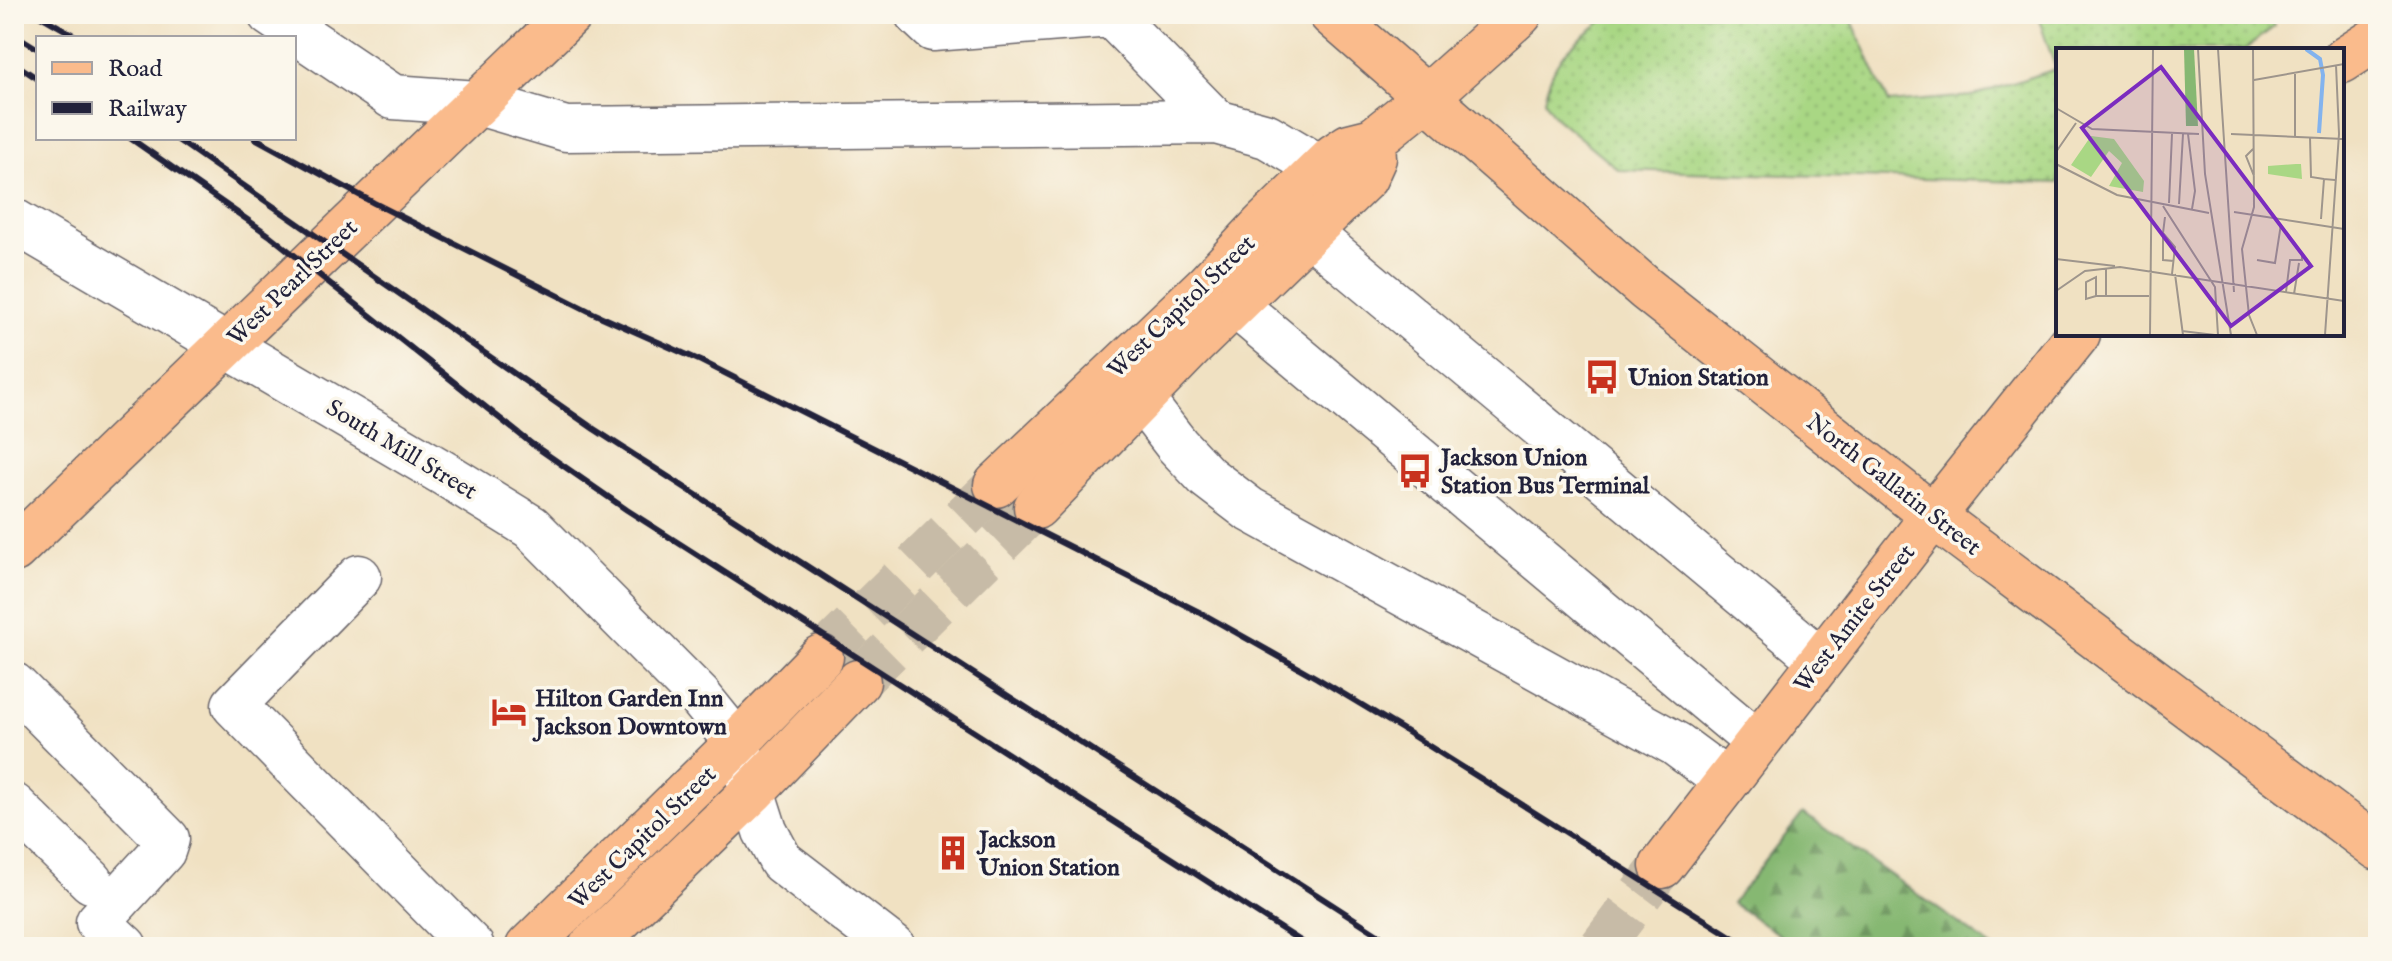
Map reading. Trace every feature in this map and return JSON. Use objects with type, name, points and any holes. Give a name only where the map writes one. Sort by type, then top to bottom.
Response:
[{"type":"main road","name":"West Pearl Street","points":[[14,550],[570,14]]},
{"type":"main road","name":"North Gallatin Street","points":[[1331,14],[1646,289],[1933,516],[2378,848]]},
{"type":"main road","name":"West Capitol Street","points":[[1036,507],[1207,285],[1321,168],[1349,146],[1373,140],[1520,14]]},
{"type":"main road","points":[[2344,60],[2378,38]]},
{"type":"main road","name":"West Capitol Street","points":[[996,485],[1235,305],[1365,178],[1374,158],[1373,140]]},
{"type":"main road","name":"West Amite Street","points":[[1662,866],[2076,336]]},
{"type":"main road","name":"West Capitol Street","points":[[528,947],[821,657]]},
{"type":"main road","name":"West Capitol Street","points":[[591,947],[752,792],[858,682]]},
{"type":"street","points":[[270,14],[393,97],[478,103],[566,129],[1216,122],[1267,136],[1321,168]]},
{"type":"street","points":[[917,14],[933,29],[1110,15],[1216,122]]},
{"type":"street","name":"South Mill Street","points":[[14,221],[227,345],[438,485],[531,527],[699,696],[737,743]]},
{"type":"street","points":[[1309,233],[1821,660]]},
{"type":"street","points":[[1235,305],[1757,742]]},
{"type":"street","points":[[1129,384],[1177,445],[1207,477],[1249,509],[1676,744],[1726,781]]},
{"type":"street","points":[[359,577],[234,705],[472,947]]},
{"type":"street","points":[[14,685],[167,839],[163,851],[98,922],[125,947]]},
{"type":"street","points":[[737,743],[765,831],[781,861],[893,947]]},
{"type":"street","points":[[14,806],[91,881]]},
{"type":"green space","points":[[1611,14],[1849,14],[1889,103],[1972,96],[2056,69],[2056,183],[1619,170],[1554,116],[1544,100],[1548,83],[1560,59]]},
{"type":"green space","points":[[2037,14],[2270,14],[2274,27],[2247,48],[2056,48],[2056,69]]},
{"type":"green space","points":[[1803,813],[1992,947],[1797,947],[1732,903]]},
{"type":"tunnel","points":[[821,657],[996,485]]},
{"type":"tunnel","points":[[858,682],[1036,507]]},
{"type":"tunnel","points":[[1601,947],[1662,866]]},
{"type":"railway","points":[[37,14],[76,36]]},
{"type":"railway","points":[[14,34],[36,48]]},
{"type":"railway","points":[[14,63],[36,78]]},
{"type":"railway","points":[[133,140],[269,235],[532,444],[627,510],[1310,947]]},
{"type":"railway","points":[[178,140],[594,429],[1398,947]]},
{"type":"railway","points":[[259,140],[374,203],[593,313],[701,361],[1205,615],[1402,729],[1748,947]]},
{"type":"place","name":"Union Station","points":[[1602,377]]},
{"type":"place","name":"Jackson Union Station Bus Terminal","points":[[1415,471]]},
{"type":"place","name":"Hilton Garden Inn Jackson Downtown","points":[[509,712]]},
{"type":"place","name":"Jackson Union Station","points":[[953,853]]}]
